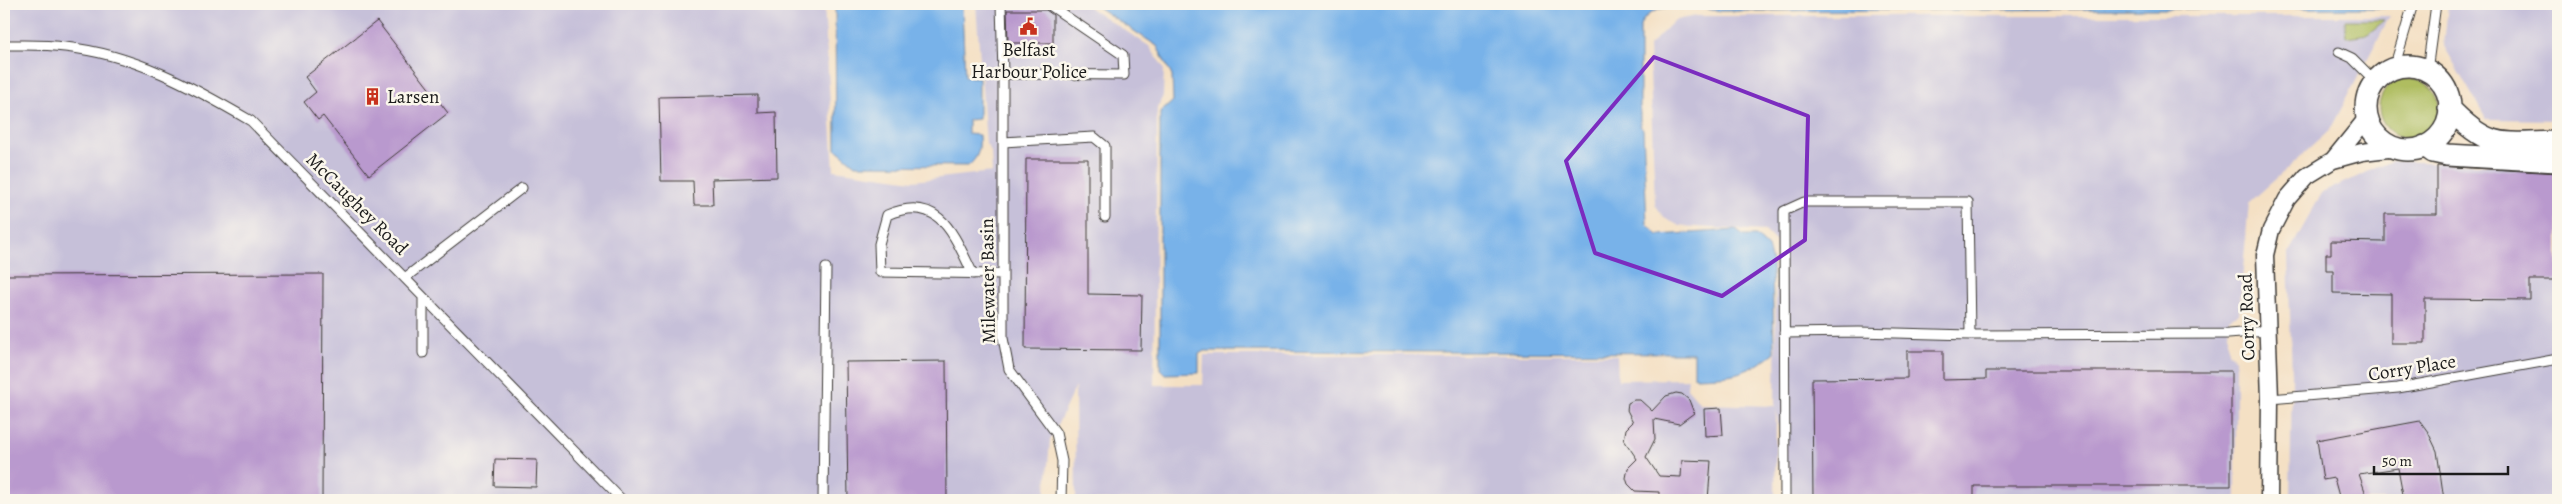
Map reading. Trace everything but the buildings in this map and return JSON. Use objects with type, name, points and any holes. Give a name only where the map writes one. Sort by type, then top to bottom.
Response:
[{"type":"street","points":[[2450,108],[2443,130],[2425,146],[2411,150],[2397,148],[2384,142],[2374,132],[2367,118],[2367,99],[2375,81],[2394,68],[2405,66],[2427,71],[2444,86],[2450,108],[2480,135],[2499,144],[2558,142]]},
{"type":"street","name":"Corry Road","points":[[2334,160],[2367,118]]},
{"type":"street","points":[[2425,146],[2433,152],[2447,155],[2558,161]]},
{"type":"street","name":"Corry Road","points":[[2269,500],[2270,400],[2266,255],[2271,230],[2278,214],[2296,187],[2307,176],[2334,160],[2362,152],[2397,148]]},
{"type":"lane","name":"Milewater Basin","points":[[1000,4],[1003,74],[1003,338],[1009,369],[1056,433],[1062,461],[1061,500]]},
{"type":"lane","points":[[1003,74],[1124,75],[1123,55],[1048,4]]},
{"type":"lane","points":[[2394,68],[2413,4]]},
{"type":"lane","points":[[2427,71],[2436,4]]},
{"type":"lane","name":"McCaughey Road","points":[[4,45],[65,47],[130,60],[189,85],[251,122],[406,277],[424,298],[622,500]]},
{"type":"lane","points":[[2339,52],[2352,58],[2375,81]]},
{"type":"lane","points":[[1003,142],[1094,137],[1105,146],[1105,217]]},
{"type":"lane","points":[[406,277],[522,188]]},
{"type":"lane","points":[[1785,500],[1784,211],[1804,202],[1968,202],[1970,335]]},
{"type":"lane","points":[[974,274],[953,232],[936,214],[918,210],[898,210],[887,215],[878,244],[880,272],[974,274],[1003,274]]},
{"type":"lane","points":[[823,500],[826,268]]},
{"type":"lane","points":[[423,353],[424,298]]},
{"type":"lane","points":[[1784,334],[1868,332],[1970,335],[2228,334],[2268,331]]},
{"type":"lane","name":"Corry Place","points":[[2270,400],[2398,388],[2558,359]]},
{"type":"highlighted area","points":[[1654,57],[1808,116],[1805,240],[1722,296],[1595,253],[1566,161]]},
{"type":"shaded area","points":[[4,4],[824,4],[834,170],[913,181],[992,172],[991,151],[986,144],[976,4],[1084,4],[1149,46],[1164,68],[1163,96],[1157,108],[1154,385],[1203,385],[1204,355],[1617,355],[1618,380],[1688,379],[1687,388],[1701,404],[1775,406],[1776,242],[1765,231],[1680,226],[1664,218],[1655,204],[1649,46],[1675,20],[1697,16],[2390,16],[2330,130],[2249,203],[2239,314],[2229,319],[2228,335],[2228,352],[2236,360],[2236,500],[1791,500],[1776,410],[1775,500],[1076,500],[1075,387],[1050,441],[1045,500],[4,500]]},
{"type":"shaded area","points":[[2448,4],[2558,4],[2558,120],[2486,119],[2444,46]]},
{"type":"shaded area","points":[[2391,161],[2558,167],[2558,500],[2290,500],[2292,376],[2288,254],[2322,193]]},
{"type":"green space","points":[[2345,20],[2385,20],[2368,34],[2346,37]]},
{"type":"green space","points":[[2409,78],[2425,83],[2430,87],[2434,92],[2439,108],[2434,124],[2430,129],[2425,133],[2409,138],[2393,133],[2388,129],[2384,124],[2379,108],[2384,92],[2388,87],[2393,83]]},
{"type":"water","points":[[835,4],[970,4],[962,7],[965,77],[979,77],[979,119],[968,120],[968,134],[979,135],[977,156],[972,163],[968,166],[855,165],[836,149]]},
{"type":"water","points":[[1093,4],[2385,4],[2385,8],[1717,11],[1673,7],[1653,12],[1645,18],[1640,26],[1640,126],[1643,129],[1647,224],[1658,235],[1736,230],[1744,236],[1756,236],[1768,247],[1772,263],[1774,353],[1764,361],[1737,373],[1694,377],[1694,353],[1204,351],[1199,354],[1199,373],[1165,374],[1160,369],[1160,113],[1173,101],[1172,76],[1157,46]]},
{"type":"place","name":"Belfast Harbour Police","points":[[1029,27]]},
{"type":"place","name":"Larsen","points":[[373,97]]}]
